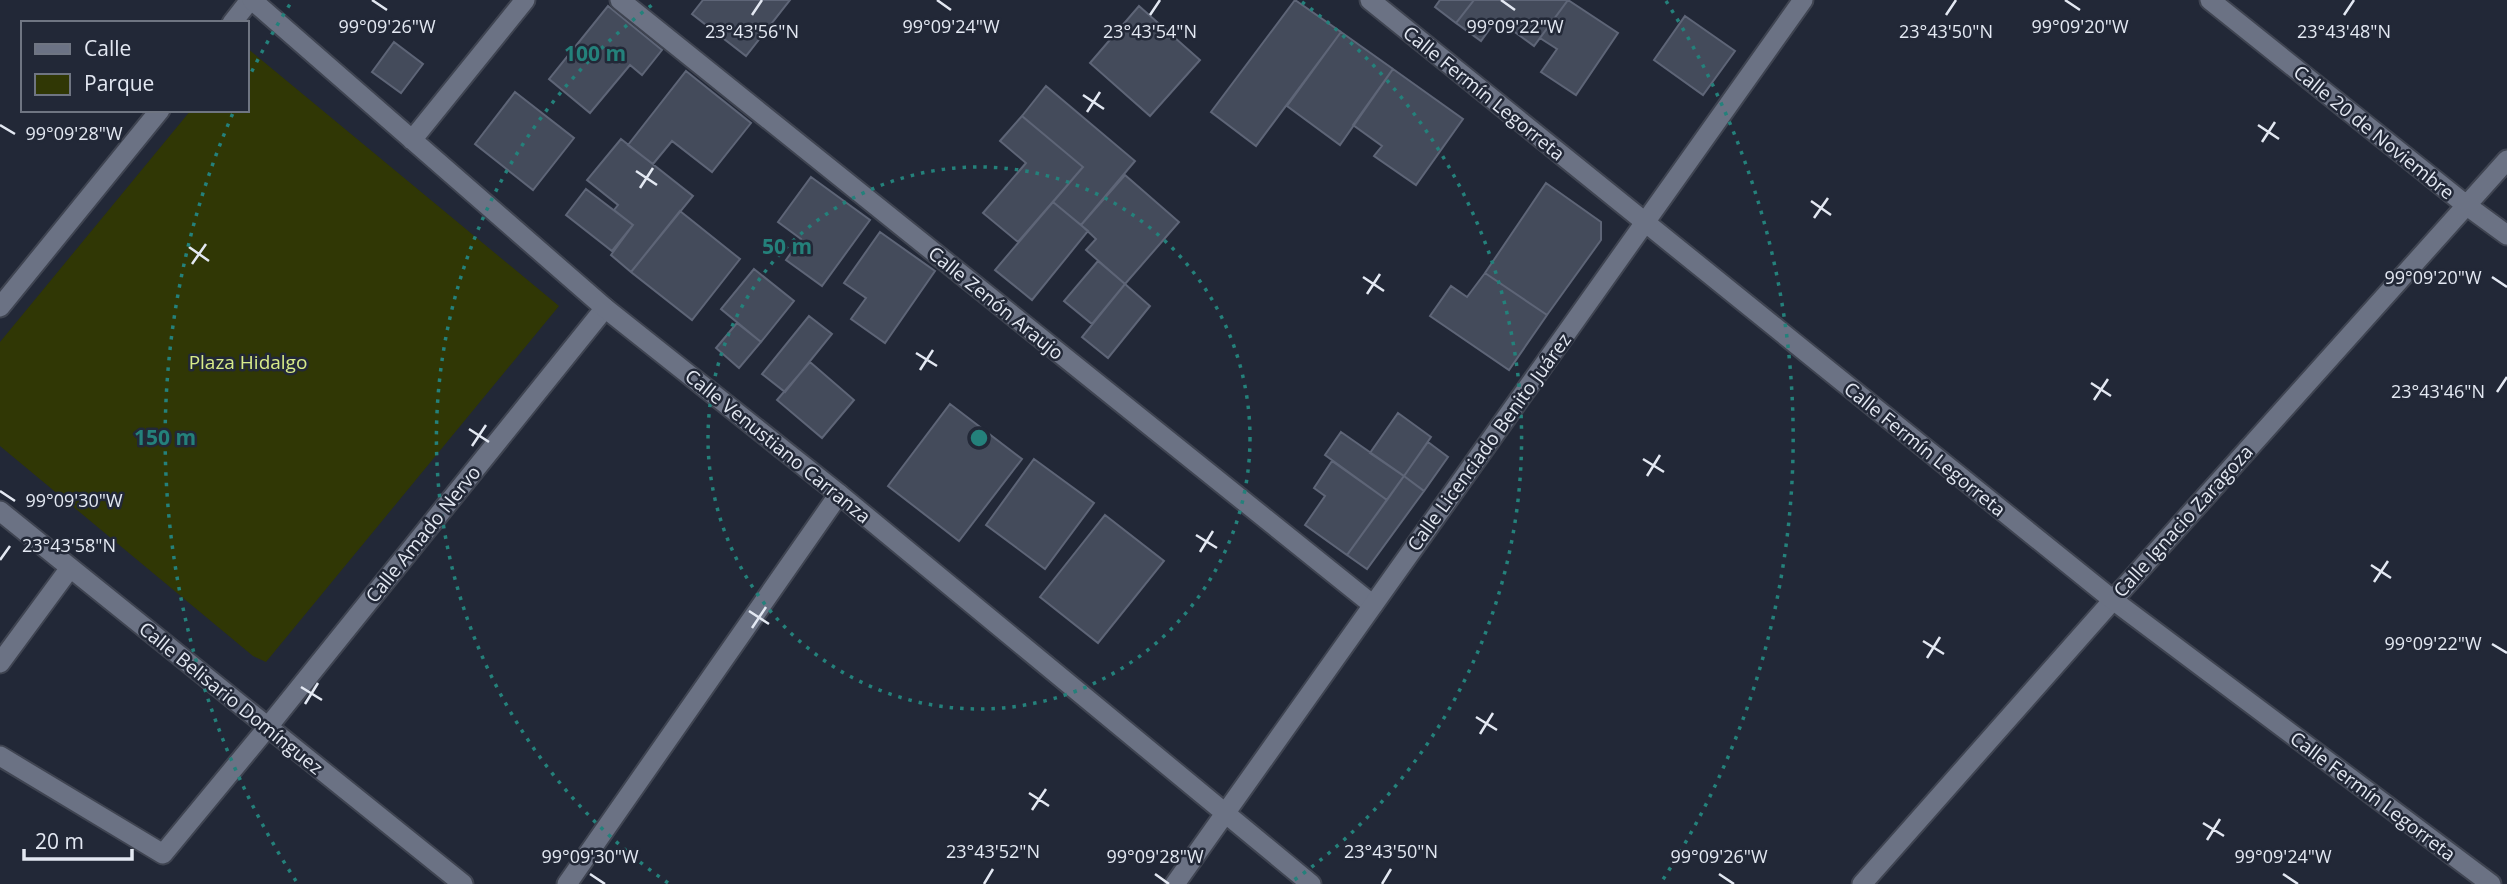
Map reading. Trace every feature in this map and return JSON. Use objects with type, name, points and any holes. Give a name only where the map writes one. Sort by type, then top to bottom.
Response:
[{"type":"street","points":[[234,21],[251,0]]},
{"type":"street","name":"Calle Venustiano Carranza","points":[[251,0],[605,308],[839,494],[1311,884]]},
{"type":"street","points":[[412,140],[525,0]]},
{"type":"street","name":"Calle Zenón Araujo","points":[[620,0],[1373,605]]},
{"type":"street","name":"Calle Fermín Legorreta","points":[[1370,0],[2113,600],[2491,884]]},
{"type":"street","name":"Calle Licenciado Benito Juárez","points":[[1175,884],[1803,0]]},
{"type":"street","name":"Calle 20 de Noviembre","points":[[2210,0],[2507,235]]},
{"type":"street","points":[[0,307],[158,112]]},
{"type":"street","name":"Calle Ignacio Zaragoza","points":[[1862,884],[2507,160]]},
{"type":"street","name":"Calle Amado Nervo","points":[[0,756],[163,854],[605,308]]},
{"type":"street","points":[[567,884],[839,494]]},
{"type":"street","name":"Calle Belisario Domínguez","points":[[0,511],[463,884]]},
{"type":"street","points":[[0,663],[70,568]]},
{"type":"green space","name":"Plaza Hidalgo","points":[[248,49],[559,306],[266,662],[253,656],[0,446],[0,342],[189,112],[248,112]]},
{"type":"building","points":[[703,0],[790,0],[746,56],[692,14]]},
{"type":"building","points":[[1295,0],[1341,32],[1256,146],[1211,112]]},
{"type":"building","points":[[1440,0],[1474,0],[1456,23],[1435,7]]},
{"type":"building","points":[[1474,0],[1568,0],[1534,46],[1497,19],[1481,41],[1456,23]]},
{"type":"building","points":[[1568,0],[1618,33],[1576,95],[1541,72],[1557,49],[1540,38]]},
{"type":"building","points":[[608,6],[662,50],[642,75],[630,65],[590,113],[549,79]]},
{"type":"building","points":[[1139,6],[1200,60],[1150,116],[1090,63]]},
{"type":"building","points":[[1685,16],[1735,51],[1703,95],[1654,60]]},
{"type":"building","points":[[1341,32],[1393,69],[1340,145],[1287,106]]},
{"type":"building","points":[[394,42],[423,64],[401,93],[372,72]]},
{"type":"building","points":[[1393,69],[1463,119],[1416,185],[1374,156],[1382,146],[1353,125]]},
{"type":"building","points":[[686,71],[751,123],[712,172],[672,141],[653,164],[628,145]]},
{"type":"building","points":[[1046,86],[1135,161],[1081,225],[1053,202],[1083,167],[1022,116]]},
{"type":"building","points":[[515,92],[574,138],[533,190],[475,144]]},
{"type":"building","points":[[1022,116],[1083,167],[1018,242],[983,213],[1026,163],[1000,141]]},
{"type":"building","points":[[621,139],[693,196],[631,272],[611,255],[633,225],[614,210],[618,205],[587,180]]},
{"type":"building","points":[[1125,175],[1179,222],[1125,284],[1086,250],[1096,239],[1081,225]]},
{"type":"building","points":[[811,177],[870,220],[822,286],[786,260],[801,239],[778,222]]},
{"type":"building","points":[[1546,183],[1601,222],[1601,240],[1547,315],[1485,273]]},
{"type":"building","points":[[586,189],[633,225],[612,251],[566,215]]},
{"type":"building","points":[[1053,202],[1088,231],[1032,300],[995,270]]},
{"type":"building","points":[[680,211],[740,259],[692,320],[631,272]]},
{"type":"building","points":[[880,232],[935,271],[885,343],[851,319],[866,298],[844,283]]},
{"type":"building","points":[[1098,261],[1125,284],[1092,324],[1064,301]]},
{"type":"building","points":[[754,269],[794,301],[761,342],[721,309]]},
{"type":"building","points":[[1485,273],[1547,315],[1509,370],[1430,316],[1451,286],[1467,297]]},
{"type":"building","points":[[1125,284],[1150,306],[1108,358],[1082,337]]},
{"type":"building","points":[[809,316],[832,334],[785,392],[762,374]]},
{"type":"building","points":[[737,323],[761,342],[739,368],[716,348]]},
{"type":"building","points":[[810,362],[854,400],[822,438],[777,400]]},
{"type":"building","points":[[950,404],[1022,459],[959,541],[888,486]]},
{"type":"building","points":[[1398,413],[1431,437],[1404,476],[1370,453]]},
{"type":"building","points":[[1341,432],[1404,476],[1387,500],[1325,455]]},
{"type":"building","points":[[1428,442],[1448,457],[1424,491],[1404,476]]},
{"type":"building","points":[[1034,459],[1094,503],[1045,569],[986,525]]},
{"type":"building","points":[[1332,461],[1387,500],[1347,555],[1305,525],[1325,496],[1314,488]]},
{"type":"building","points":[[1404,476],[1424,491],[1367,569],[1347,555]]},
{"type":"building","points":[[1105,515],[1164,561],[1098,643],[1040,597]]}]
